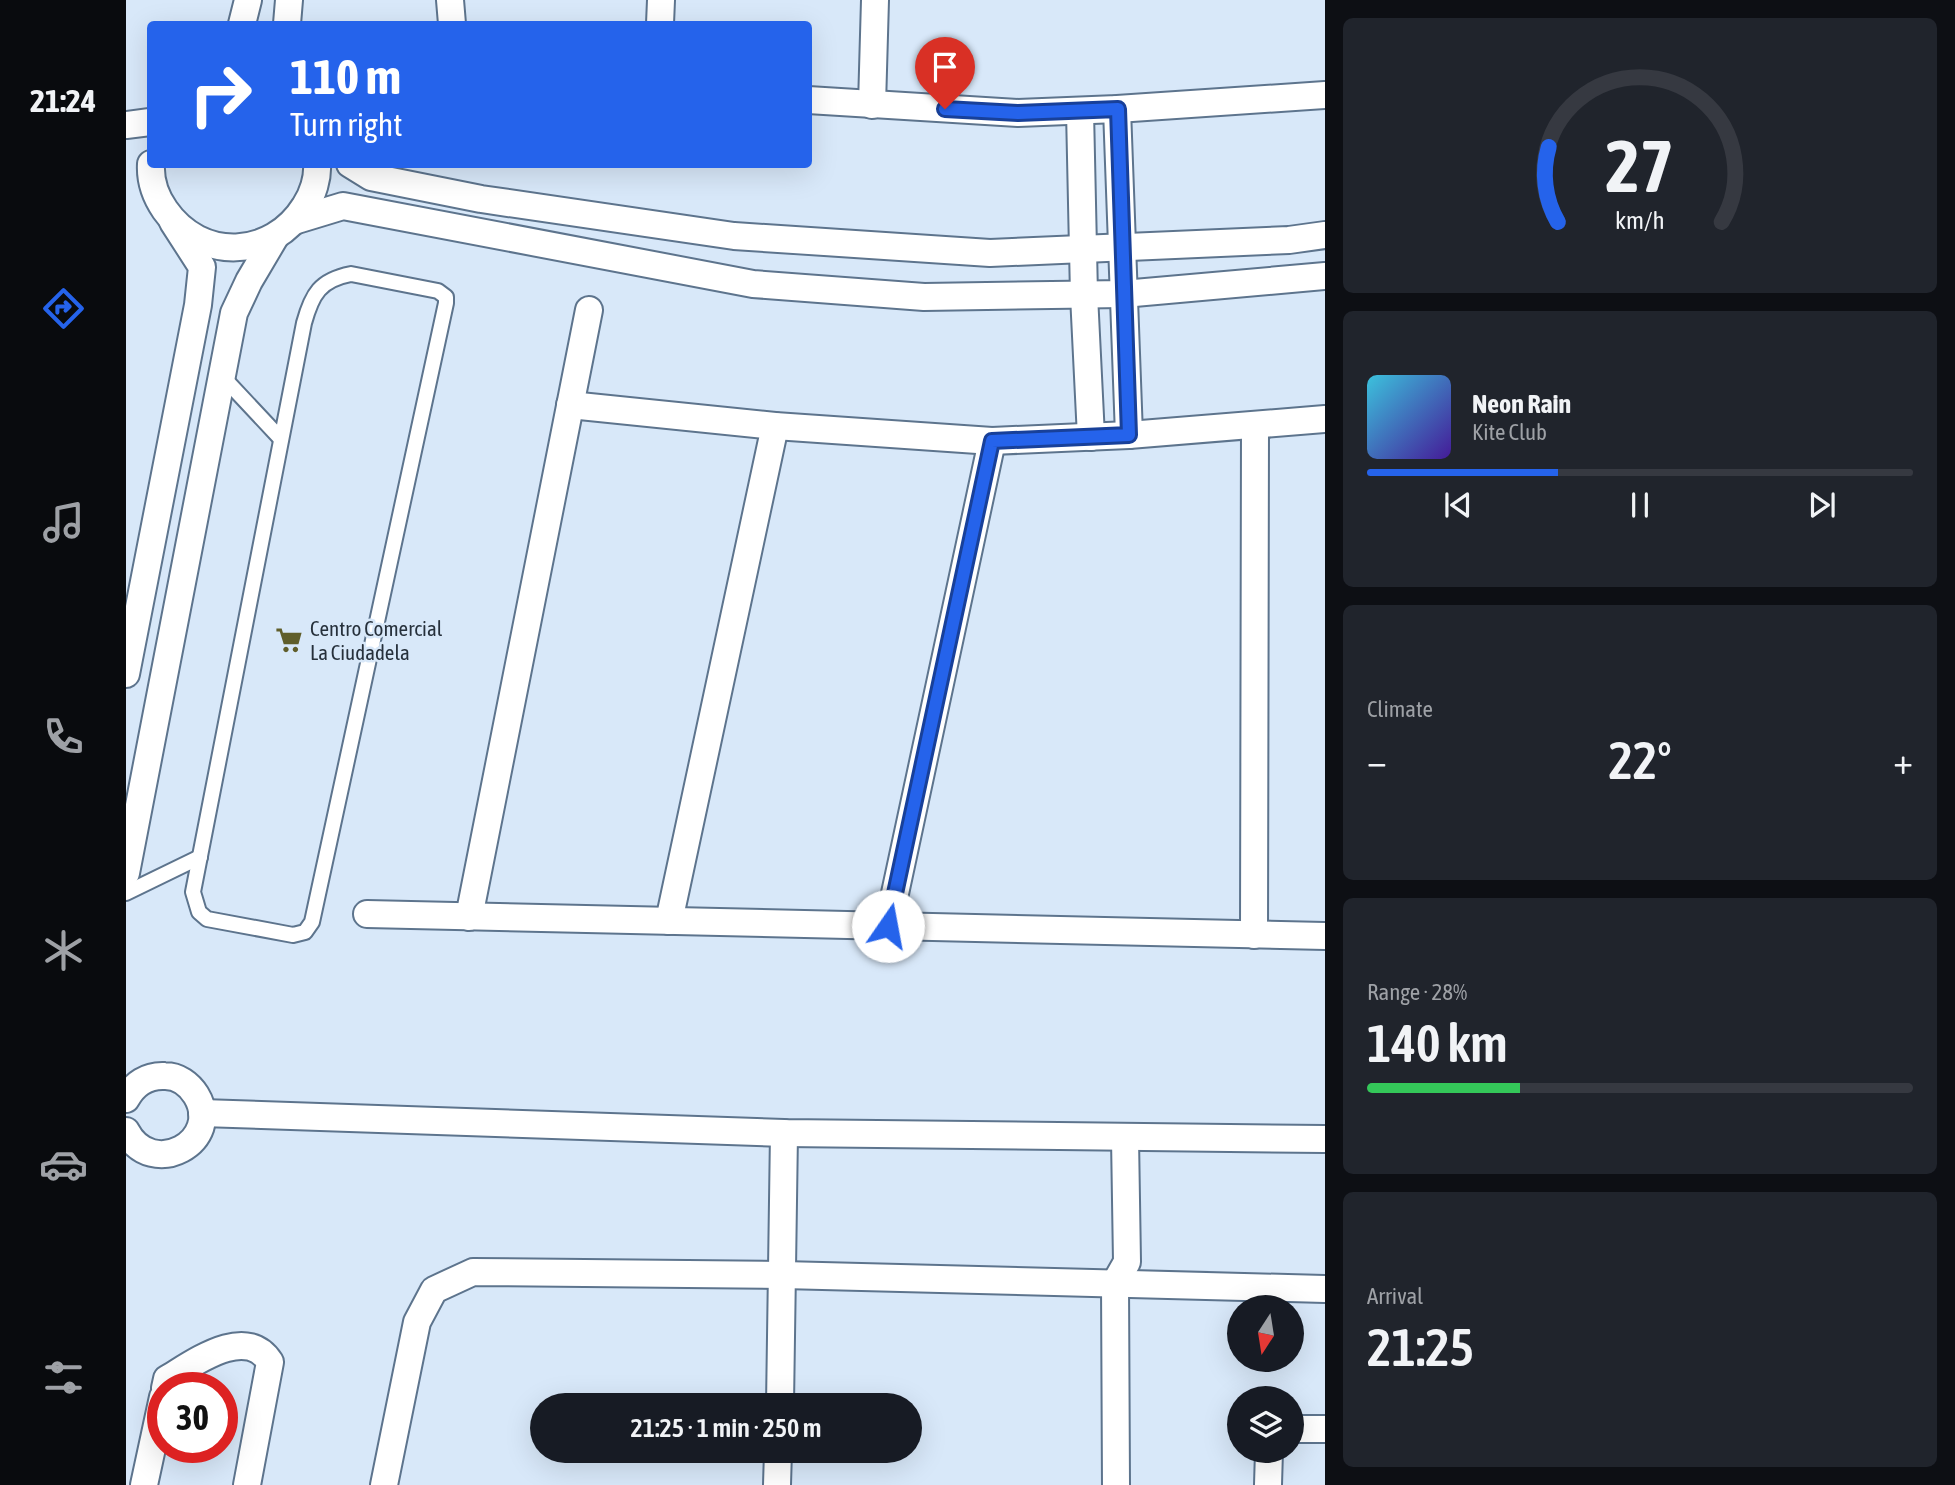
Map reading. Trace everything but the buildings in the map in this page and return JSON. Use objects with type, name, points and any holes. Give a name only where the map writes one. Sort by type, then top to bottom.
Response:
[{"type":"street","points":[[243,21],[247,0]]},
{"type":"street","points":[[287,21],[289,0]]},
{"type":"street","points":[[450,0],[452,21]]},
{"type":"street","points":[[660,21],[661,0]]},
{"type":"street","points":[[872,105],[875,0]]},
{"type":"street","points":[[812,100],[1018,113],[1325,96]]},
{"type":"street","points":[[1118,109],[1129,435]]},
{"type":"street","points":[[1080,111],[1084,295],[1091,437]]},
{"type":"street","points":[[126,125],[147,122]]},
{"type":"street","points":[[126,674],[198,305],[202,267],[157,200],[142,168]]},
{"type":"street","points":[[297,220],[311,196],[316,168]]},
{"type":"street","points":[[356,168],[371,177],[481,199],[734,236],[990,253],[1289,240],[1325,235]]},
{"type":"street","points":[[173,222],[195,239],[221,247],[249,247],[275,237],[297,220],[343,206],[753,284],[924,297],[1124,293],[1325,276]]},
{"type":"street","points":[[126,873],[234,313],[275,237]]},
{"type":"street","points":[[470,917],[589,310]]},
{"type":"street","points":[[570,405],[775,426],[992,441],[1129,435],[1325,419]]},
{"type":"street","points":[[669,921],[775,426]]},
{"type":"street","points":[[1254,935],[1255,426]]},
{"type":"street","points":[[888,926],[992,441]]},
{"type":"street","points":[[368,914],[1325,936]]},
{"type":"street","points":[[126,1099],[131,1090],[142,1081],[155,1076],[168,1076],[181,1080],[192,1088],[202,1113],[195,1137],[175,1152],[151,1153],[139,1147],[126,1131]]},
{"type":"street","points":[[202,1113],[784,1133],[1325,1139]]},
{"type":"street","points":[[779,1393],[784,1133]]},
{"type":"street","points":[[1116,1485],[1115,1283],[1127,1262],[1125,1138]]},
{"type":"street","points":[[384,1485],[417,1322],[434,1290],[473,1272],[783,1275],[1325,1289]]},
{"type":"street","points":[[179,1372],[209,1354],[243,1345],[264,1353],[270,1362],[247,1485]]},
{"type":"street","points":[[1304,1429],[1325,1429]]},
{"type":"street","points":[[144,1485],[149,1463]]},
{"type":"street","points":[[777,1485],[778,1463]]},
{"type":"street","points":[[1268,1485],[1269,1463]]},
{"type":"lane","points":[[351,274],[444,294],[446,297],[443,316],[309,929],[293,934],[208,919],[199,912],[193,892],[200,857],[306,315],[323,284],[335,277],[351,274]]},
{"type":"lane","points":[[222,376],[281,439]]},
{"type":"lane","points":[[126,893],[200,857]]},
{"type":"place","name":"Centro Comercial La Ciudadela","points":[[289,640]]},
{"type":"route","points":[[888,926],[992,441],[1129,435],[1118,109],[1018,113],[945,109]]}]
